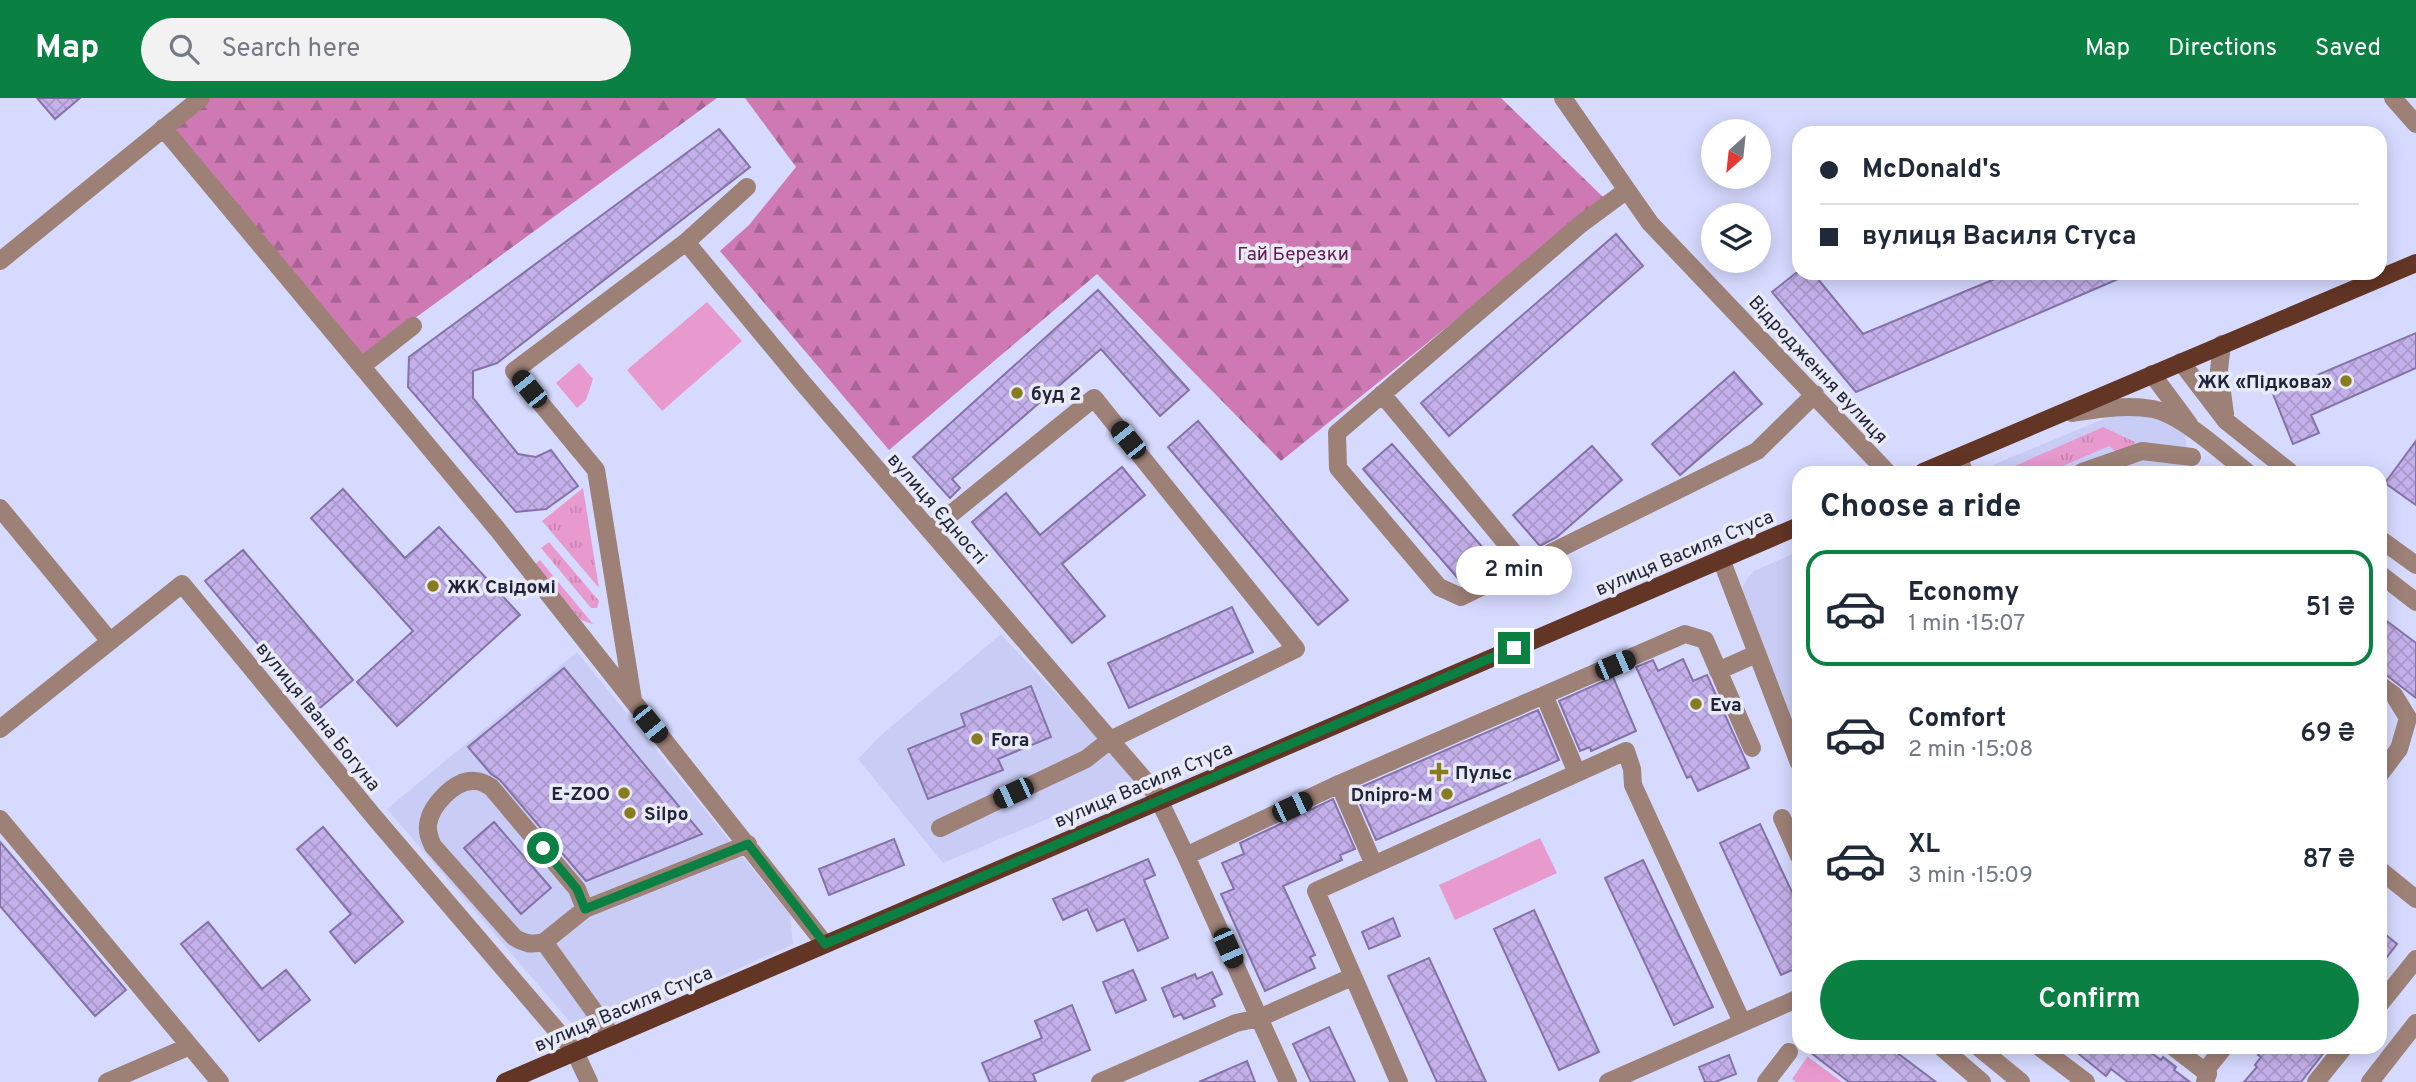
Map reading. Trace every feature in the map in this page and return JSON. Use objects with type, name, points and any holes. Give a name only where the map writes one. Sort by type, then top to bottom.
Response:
[{"type":"main road","points":[[2387,275],[2416,263]]},
{"type":"main road","points":[[1962,465],[2058,415],[2375,280]]},
{"type":"main road","name":"вулиця Василя Стуса","points":[[505,1082],[1792,529]]},
{"type":"street","points":[[0,261],[201,98]]},
{"type":"street","name":"Відродження вулиця","points":[[1563,98],[1650,223],[1881,466]]},
{"type":"street","points":[[2393,98],[2416,124]]},
{"type":"street","points":[[163,128],[498,530],[825,944]]},
{"type":"street","points":[[633,704],[596,470],[514,371],[686,242],[747,187]]},
{"type":"street","points":[[1628,190],[1581,224],[1337,433],[1338,468],[1439,587],[1461,597],[1757,451],[1815,394]]},
{"type":"street","name":"вулиця Єдності","points":[[686,242],[1159,800],[1289,1082]]},
{"type":"street","points":[[362,366],[413,326]]},
{"type":"street","points":[[2222,344],[2220,382],[2226,421]]},
{"type":"street","points":[[2181,362],[2226,421],[2282,466]]},
{"type":"street","points":[[2152,374],[2199,435]]},
{"type":"street","points":[[1382,394],[1525,566]]},
{"type":"street","points":[[930,531],[1094,398],[1296,649],[1110,740],[1086,759],[940,828]]},
{"type":"street","points":[[2058,415],[2108,407],[2155,409],[2199,435],[2239,466]]},
{"type":"street","points":[[2185,466],[2192,457],[2199,435]]},
{"type":"street","points":[[2099,466],[2142,451],[2192,457]]},
{"type":"street","points":[[0,508],[109,640]]},
{"type":"street","points":[[2387,544],[2416,565]]},
{"type":"street","points":[[1721,559],[1756,654],[1792,728]]},
{"type":"street","points":[[2387,579],[2416,602]]},
{"type":"street","name":"вулиця Івана Богуна","points":[[0,729],[182,584],[575,1052]]},
{"type":"street","points":[[1186,856],[1339,785],[1685,634],[1704,640],[1752,748]]},
{"type":"street","points":[[1718,671],[1756,654]]},
{"type":"street","points":[[2387,690],[2394,695],[2408,718],[2399,749],[2387,762]]},
{"type":"street","points":[[1544,695],[1577,773]]},
{"type":"street","points":[[1399,1082],[1317,891],[1626,751],[1632,769],[1633,785],[1742,1022]]},
{"type":"street","points":[[585,909],[577,889],[491,787],[472,780],[447,793],[428,821],[428,834],[433,846],[514,937],[533,945],[544,942],[585,909],[748,844]]},
{"type":"street","points":[[1339,785],[1374,865]]},
{"type":"street","points":[[1782,818],[1792,840]]},
{"type":"street","points":[[0,819],[220,1082]]},
{"type":"street","points":[[2387,876],[2416,900]]},
{"type":"street","points":[[544,942],[611,1036]]},
{"type":"street","points":[[2387,995],[2416,959]]},
{"type":"street","points":[[1100,1082],[1236,1023],[1259,1018],[1352,977]]},
{"type":"street","points":[[1608,1082],[1792,1001]]},
{"type":"street","points":[[2370,1082],[2416,1023]]},
{"type":"street","points":[[107,1082],[190,1045]]},
{"type":"street","points":[[575,1052],[589,1082]]},
{"type":"street","points":[[1766,1082],[1789,1052]]},
{"type":"street","points":[[1949,1054],[1982,1082]]},
{"type":"street","points":[[1988,1054],[2021,1082]]},
{"type":"street","points":[[2049,1054],[2086,1082]]},
{"type":"street","points":[[2181,1054],[2205,1076],[2220,1054]]},
{"type":"street","points":[[2316,1082],[2339,1054]]},
{"type":"shaded area","points":[[2153,414],[2185,433],[2187,450],[2181,464],[2184,466],[1990,466],[2101,420],[2118,415]]},
{"type":"shaded area","points":[[1792,554],[1792,728],[1741,594],[1745,581],[1754,571]]},
{"type":"shaded area","points":[[1001,634],[1137,781],[943,863],[858,759],[880,736]]},
{"type":"shaded area","points":[[577,652],[790,915],[793,944],[584,1038],[387,809]]},
{"type":"green space","points":[[204,98],[717,98],[363,356],[168,125]]},
{"type":"green space","name":"Гай Березки","points":[[745,98],[1501,98],[1605,199],[1281,461],[1097,274],[889,450],[720,251],[749,225],[796,167]]},
{"type":"green space","points":[[707,302],[742,341],[662,411],[627,370]]},
{"type":"green space","points":[[579,363],[593,379],[586,400],[577,408],[556,383]]},
{"type":"green space","points":[[2103,427],[2135,442],[2135,456],[2120,455],[2109,446],[2063,466],[2015,466]]},
{"type":"green space","points":[[583,488],[599,588],[542,521]]},
{"type":"green space","points":[[549,542],[599,601],[597,608],[591,608],[541,548]]},
{"type":"green space","points":[[540,560],[593,624],[581,620],[535,564]]},
{"type":"green space","points":[[1540,838],[1557,873],[1455,920],[1439,885]]},
{"type":"green space","points":[[1808,1056],[1842,1082],[1796,1082],[1792,1079]]},
{"type":"building","points":[[37,98],[80,98],[55,119]]},
{"type":"building","points":[[719,129],[750,167],[497,363],[473,371],[473,398],[518,454],[536,457],[551,450],[578,486],[546,509],[516,512],[408,387],[409,357]]},
{"type":"building","points":[[1616,234],[1643,266],[1449,436],[1421,403]]},
{"type":"building","points":[[1792,276],[1792,280],[1819,280],[1863,334],[1992,280],[2116,280],[1856,392],[1772,292]]},
{"type":"building","name":"буд 2","points":[[1098,290],[1189,390],[1160,416],[1101,349],[952,479],[960,488],[950,498],[913,457]]},
{"type":"building","name":"ЖК «Підкова»","points":[[2416,333],[2416,368],[2311,415],[2319,433],[2293,444],[2273,394]]},
{"type":"building","points":[[1734,372],[1762,404],[1680,475],[1652,444]]},
{"type":"building","points":[[1198,421],[1348,600],[1318,625],[1168,447]]},
{"type":"building","points":[[2416,441],[2416,505],[2387,484],[2387,480]]},
{"type":"building","points":[[1392,444],[1491,557],[1462,583],[1363,469]]},
{"type":"building","points":[[1592,446],[1622,480],[1557,537],[1540,546],[1513,515]]},
{"type":"building","points":[[1122,467],[1145,495],[1062,564],[1105,616],[1072,643],[972,522],[1006,493],[1040,535]]},
{"type":"building","name":"ЖК Свідомі","points":[[343,489],[405,558],[439,527],[520,615],[397,726],[357,682],[413,631],[311,518]]},
{"type":"building","points":[[243,550],[353,680],[315,712],[205,581]]},
{"type":"building","points":[[1232,607],[1253,652],[1129,708],[1108,663]]},
{"type":"building","points":[[2387,621],[2416,643],[2416,698],[2387,675]]},
{"type":"building","points":[[1683,659],[1693,681],[1707,675],[1749,768],[1698,791],[1691,776],[1687,778],[1636,667],[1653,660],[1658,671]]},
{"type":"building","points":[[564,668],[702,834],[586,881],[500,780],[491,774],[468,747]]},
{"type":"building","points":[[1613,677],[1636,731],[1591,751],[1590,747],[1580,751],[1559,701]]},
{"type":"building","points":[[1031,686],[1051,737],[998,759],[1003,770],[928,799],[908,749],[965,726],[961,714]]},
{"type":"building","points":[[1538,710],[1559,760],[1376,840],[1354,790]]},
{"type":"building","points":[[1333,799],[1355,849],[1340,855],[1342,860],[1283,886],[1315,955],[1310,957],[1315,968],[1265,991],[1221,894],[1234,889],[1222,863],[1244,854],[1240,843]]},
{"type":"building","points":[[494,822],[551,888],[521,914],[464,848]]},
{"type":"building","points":[[1760,824],[1792,892],[1792,970],[1781,975],[1720,843]]},
{"type":"building","points":[[323,827],[403,922],[355,963],[330,932],[351,914],[297,849]]},
{"type":"building","points":[[894,839],[904,865],[829,895],[819,869]]},
{"type":"building","points":[[0,842],[126,990],[95,1016],[0,906]]},
{"type":"building","points":[[1148,859],[1155,875],[1144,880],[1168,938],[1138,951],[1124,919],[1097,931],[1087,909],[1063,920],[1053,899]]},
{"type":"building","points":[[1643,860],[1713,1007],[1674,1025],[1605,878]]},
{"type":"building","points":[[1534,910],[1599,1052],[1559,1070],[1494,929]]},
{"type":"building","points":[[1393,918],[1400,936],[1369,949],[1362,932]]},
{"type":"building","points":[[208,922],[262,989],[286,970],[310,1000],[259,1041],[181,944]]},
{"type":"building","points":[[2387,936],[2397,944],[2387,957]]},
{"type":"building","points":[[1429,958],[1486,1082],[1437,1082],[1388,976]]},
{"type":"building","points":[[1133,970],[1146,1000],[1116,1013],[1103,982]]},
{"type":"building","points":[[1212,972],[1222,994],[1212,999],[1215,1006],[1184,1019],[1181,1014],[1174,1017],[1162,988],[1195,974],[1197,979]]},
{"type":"building","points":[[1072,1005],[1090,1050],[1033,1074],[1036,1082],[990,1082],[982,1063],[1042,1038],[1035,1021]]},
{"type":"building","points":[[1329,1027],[1355,1082],[1311,1082],[1293,1044]]},
{"type":"building","points":[[1812,1054],[1899,1054],[1936,1082],[1849,1082]]},
{"type":"building","points":[[2079,1054],[2153,1054],[2161,1060],[2163,1057],[2190,1082],[2128,1082],[2111,1069],[2106,1076]]},
{"type":"building","points":[[2323,1054],[2301,1082],[2244,1082],[2257,1067],[2255,1065],[2261,1057],[2258,1055]]},
{"type":"building","points":[[1729,1055],[1736,1074],[1715,1082],[1705,1082],[1699,1067]]},
{"type":"building","points":[[1247,1061],[1255,1082],[1199,1082]]},
{"type":"place","name":"ЖК «Підкова»","points":[[2346,381]]},
{"type":"place","name":"буд 2","points":[[1017,393]]},
{"type":"place","name":"ЖК Свідомі","points":[[433,586]]},
{"type":"place","name":"Eva","points":[[1696,704]]},
{"type":"place","name":"Fora","points":[[977,739]]},
{"type":"place","name":"Пульс","points":[[1439,772]]},
{"type":"place","name":"E-ZOO","points":[[624,793]]},
{"type":"place","name":"Dnipro-M","points":[[1447,794]]},
{"type":"place","name":"Silpo","points":[[630,813]]},
{"type":"route","points":[[543,848],[577,889],[585,909],[748,844],[825,944],[1514,648]]}]
